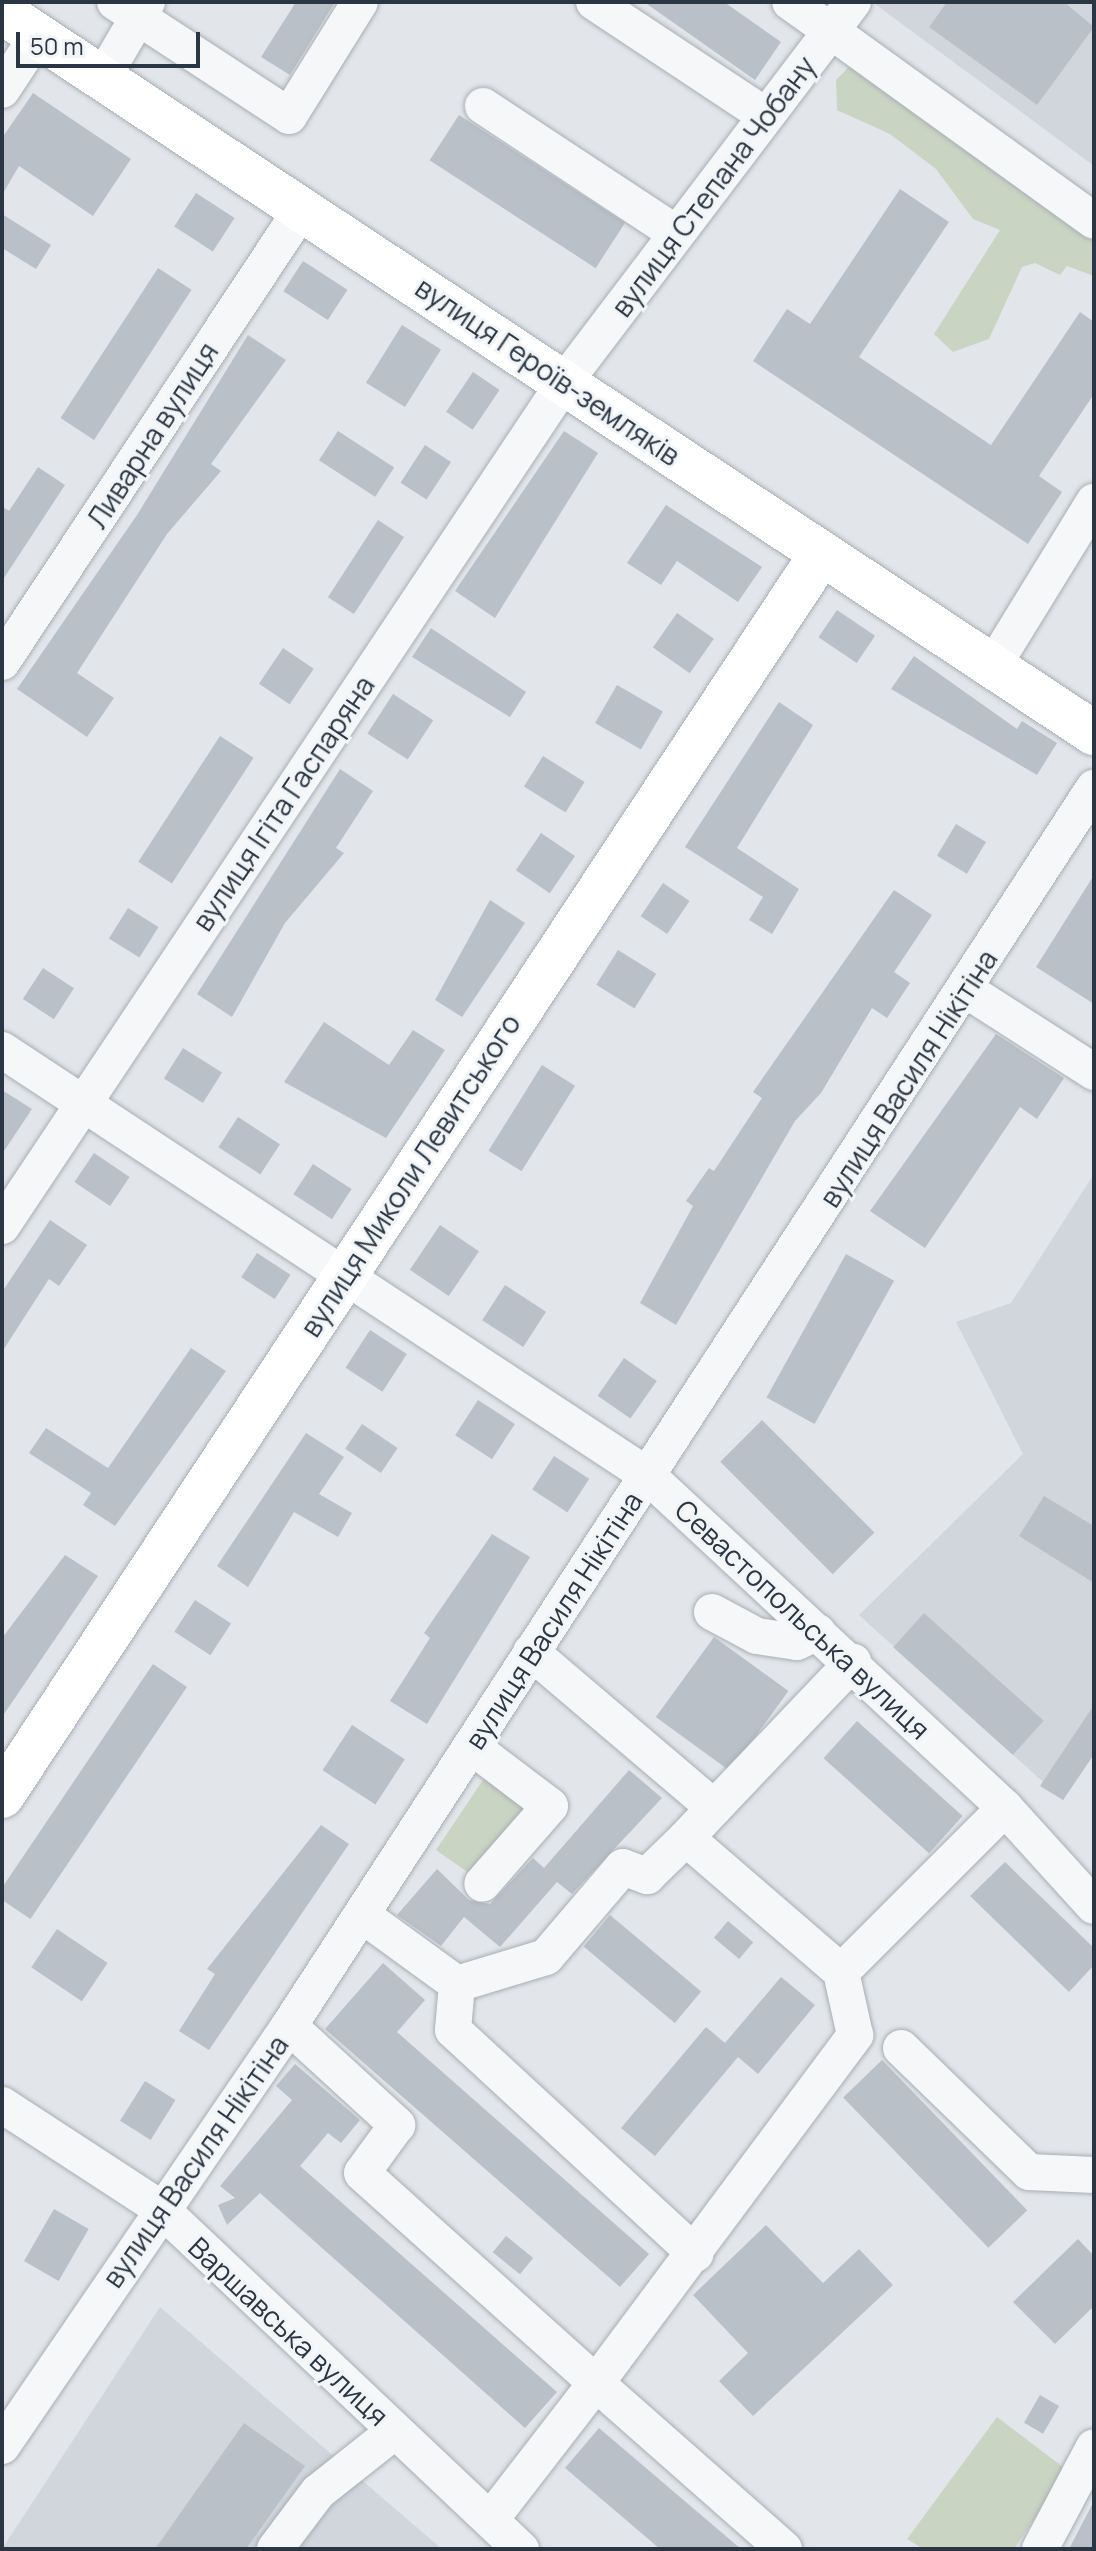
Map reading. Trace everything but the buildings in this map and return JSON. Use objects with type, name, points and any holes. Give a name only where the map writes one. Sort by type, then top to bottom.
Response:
[{"type":"main road","name":"вулиця Героїв-земляків","points":[[2,12],[566,380],[820,556],[1094,733]]},
{"type":"main road","name":"вулиця Миколи Левитського","points":[[2,1796],[820,556]]},
{"type":"street","points":[[103,77],[133,7],[289,116],[360,2]]},
{"type":"street","points":[[594,2],[766,116]]},
{"type":"street","name":"вулиця Степана Чобану","points":[[566,380],[831,31],[790,2]]},
{"type":"street","points":[[853,2],[831,31],[1094,221]]},
{"type":"street","points":[[2,90],[38,35]]},
{"type":"street","points":[[483,106],[677,234]]},
{"type":"street","name":"Ливарна вулиця","points":[[2,662],[302,209]]},
{"type":"street","name":"вулиця Ігіта Гаспаряна","points":[[2,1226],[566,380]]},
{"type":"street","points":[[993,666],[1094,502]]},
{"type":"street","name":"вулиця Василя Нікітіна","points":[[2,2446],[160,2208],[289,2026],[647,1475],[968,991],[1094,788]]},
{"type":"street","points":[[968,991],[1094,1072]]},
{"type":"street","name":"Севастопольська вулиця","points":[[2,1050],[346,1273],[647,1475],[853,1662],[1005,1808],[1094,1906]]},
{"type":"street","points":[[712,1612],[757,1636],[797,1642],[818,1632]]},
{"type":"street","points":[[531,1652],[596,1691],[714,1808]]},
{"type":"street","points":[[457,1984],[546,1957],[623,1867],[647,1876],[853,1662]]},
{"type":"street","points":[[471,1746],[550,1806],[482,1884]]},
{"type":"street","points":[[841,1972],[1005,1808]]},
{"type":"street","points":[[490,2520],[696,2254],[855,2035],[841,1972],[686,1838]]},
{"type":"street","points":[[362,1915],[457,1984]]},
{"type":"street","points":[[457,1984],[453,2030],[696,2254]]},
{"type":"street","points":[[289,2026],[397,2125],[362,2173],[784,2549]]},
{"type":"street","points":[[901,2048],[1029,2172],[1094,2175]]},
{"type":"street","name":"Варшавська вулиця","points":[[2,2105],[160,2208],[521,2549]]},
{"type":"street","points":[[275,2549],[318,2492],[395,2431]]},
{"type":"street","points":[[1040,2549],[1094,2447]]},
{"type":"shaded area","points":[[872,2],[1094,2],[1094,166],[1024,114]]},
{"type":"shaded area","points":[[1094,1174],[1094,1755],[1063,1800],[859,1615],[1023,1454],[956,1322],[1011,1303]]},
{"type":"shaded area","points":[[160,2307],[442,2549],[2,2549]]},
{"type":"green space","points":[[852,64],[1094,231],[1094,276],[1067,266],[1060,275],[1035,263],[1022,267],[989,339],[953,352],[934,334],[1000,230],[973,219],[936,169],[890,134],[837,110],[836,80]]},
{"type":"green space","points":[[489,1771],[531,1808],[473,1876],[436,1850]]},
{"type":"green space","points":[[997,2417],[1067,2470],[1014,2549],[923,2549],[907,2539]]}]
